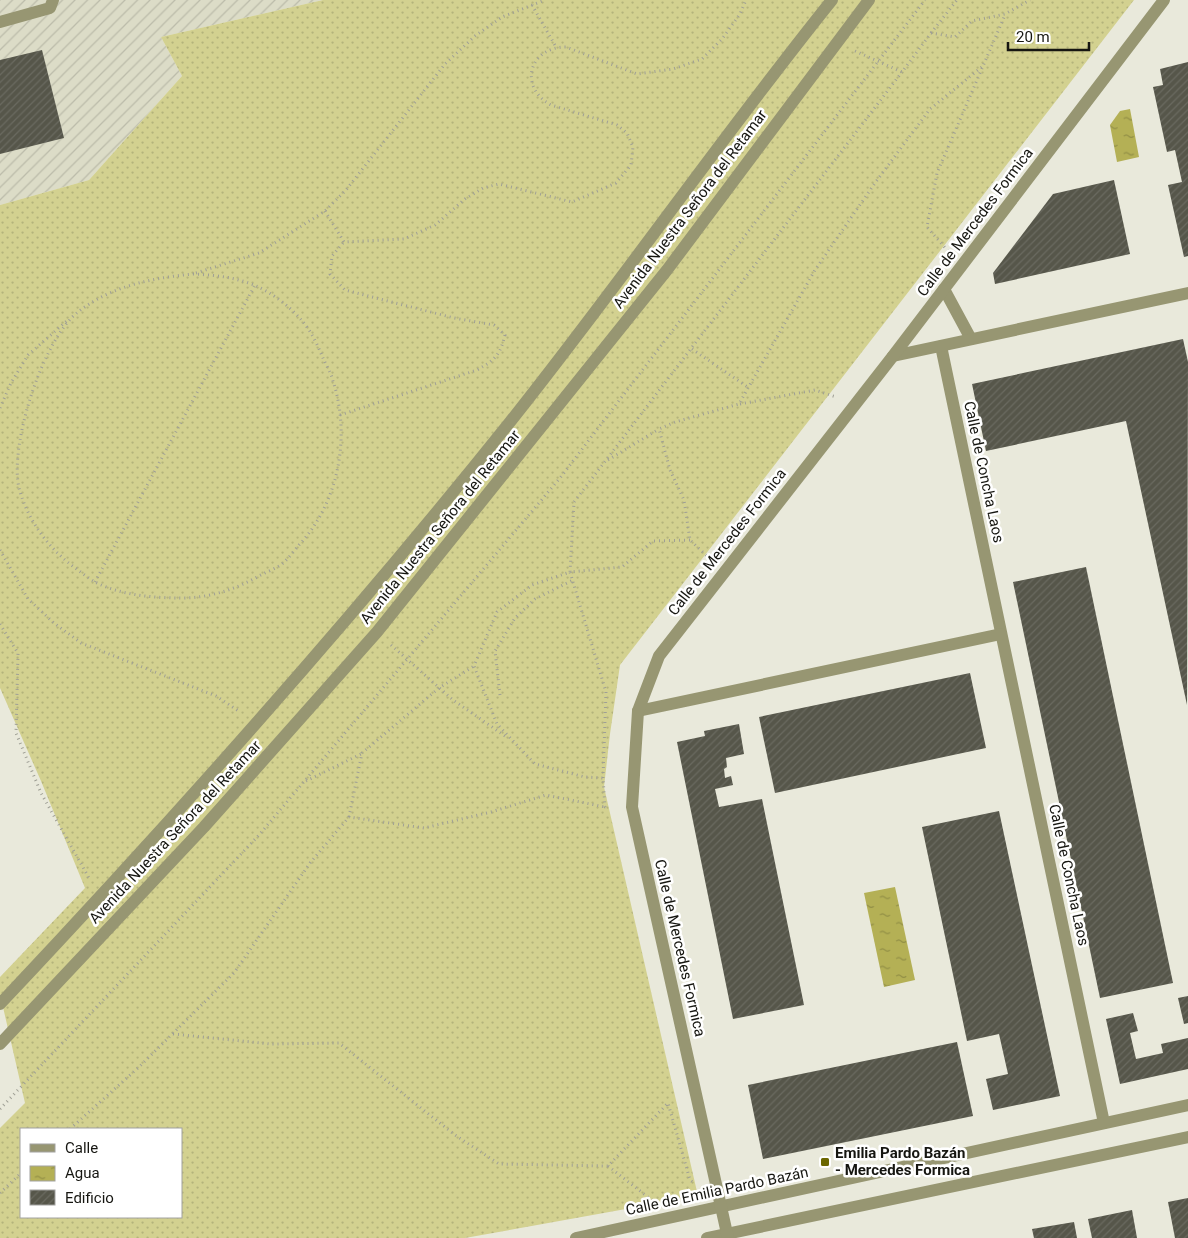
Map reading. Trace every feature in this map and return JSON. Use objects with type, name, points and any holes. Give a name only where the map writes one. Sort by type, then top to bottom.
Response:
[{"type":"street","name":"Avenida Nuestra Señora del Retamar","points":[[0,1003],[100,898],[256,722],[354,610],[510,422],[832,0]]},
{"type":"street","name":"Avenida Nuestra Señora del Retamar","points":[[0,1044],[204,827],[376,632],[660,278],[869,0]]},
{"type":"street","name":"Calle de Mercedes Formica","points":[[727,1236],[632,807],[638,712],[659,656],[944,290],[1164,0]]},
{"type":"street","points":[[0,22],[52,4]]},
{"type":"street","points":[[944,290],[971,339]]},
{"type":"street","points":[[893,356],[1188,293]]},
{"type":"street","name":"Calle de Concha Laos","points":[[941,346],[1104,1123]]},
{"type":"street","points":[[638,712],[1001,634]]},
{"type":"street","name":"Calle de Emilia Pardo Bazán","points":[[576,1238],[1188,1105]]},
{"type":"street","points":[[707,1238],[727,1236],[1188,1137]]},
{"type":"path","points":[[193,274],[259,253],[324,211],[346,190],[445,64],[474,36],[502,17],[545,0]]},
{"type":"path","points":[[340,415],[478,370],[494,361],[502,348],[505,334],[494,325],[454,318],[345,290],[330,274],[332,256],[344,242],[404,239],[435,225],[465,199],[483,188],[499,184],[572,202],[616,183],[632,165],[633,147],[626,133],[617,125],[551,105],[542,100],[535,92],[531,74],[539,56],[547,50],[556,47],[566,47],[637,74],[673,69],[702,59],[722,39],[740,14],[746,0]]},
{"type":"path","points":[[0,1109],[259,835],[560,478],[925,0]]},
{"type":"path","points":[[605,807],[603,778],[606,692],[570,572],[574,502],[957,0]]},
{"type":"path","points":[[931,33],[955,37],[972,21],[1005,14],[1030,0]]},
{"type":"path","points":[[532,5],[556,47]]},
{"type":"path","points":[[962,265],[927,227],[937,173],[1005,14]]},
{"type":"path","points":[[838,40],[860,54],[902,72]]},
{"type":"path","points":[[739,404],[815,270],[886,168],[930,108],[983,66]]},
{"type":"path","points":[[324,211],[344,242]]},
{"type":"path","points":[[0,408],[11,383],[28,355],[75,314],[100,298],[130,284],[162,277],[193,274],[222,275],[255,285],[280,300],[304,322],[334,381],[340,415],[340,447],[335,483],[324,512],[307,537],[282,564],[252,580],[223,593],[191,598],[158,598],[130,594],[95,582],[70,564],[46,542],[28,514],[19,487],[18,448],[26,413],[45,359],[54,341],[75,314]]},
{"type":"path","points":[[95,582],[255,285]]},
{"type":"path","points":[[692,349],[749,388]]},
{"type":"path","points":[[606,460],[659,429],[676,422],[739,404],[815,390],[856,404]]},
{"type":"path","points":[[659,429],[670,470],[684,500],[690,540],[724,572]]},
{"type":"path","points":[[304,782],[362,753],[439,688],[474,666],[497,612],[532,586],[570,572],[622,567],[653,541],[690,540]]},
{"type":"path","points":[[0,550],[28,599],[54,623],[82,643],[216,696],[256,722]]},
{"type":"path","points":[[500,695],[495,651],[515,618],[535,599],[573,580]]},
{"type":"path","points":[[0,624],[18,653],[16,733],[41,793],[100,898]]},
{"type":"path","points":[[407,659],[453,700],[512,740]]},
{"type":"path","points":[[474,666],[497,724],[535,764],[584,777],[603,778]]},
{"type":"path","points":[[71,1128],[139,1067],[234,973],[310,863],[350,817],[362,753]]},
{"type":"path","points":[[350,817],[424,828],[491,812],[546,794],[605,807],[632,807]]},
{"type":"path","points":[[172,1034],[271,1044],[339,1043],[455,1134],[499,1164],[608,1166],[673,1217]]},
{"type":"path","points":[[608,1166],[668,1103],[690,1180]]},
{"type":"path","points":[[0,1193],[20,1175]]},
{"type":"shaded area","points":[[0,0],[323,0],[161,37],[182,76],[89,180],[0,205]]},
{"type":"shaded area","points":[[323,0],[1134,0],[620,665],[604,787],[698,1196],[465,1238],[0,1238],[0,1128],[25,1103],[0,994],[0,977],[85,888],[0,688],[0,205],[89,180],[182,76],[161,37]]},
{"type":"water","points":[[1130,109],[1139,157],[1117,162],[1110,125],[1120,111]]},
{"type":"water","points":[[895,887],[915,980],[884,987],[864,893]]},
{"type":"building","points":[[42,50],[64,138],[0,154],[0,60]]},
{"type":"building","points":[[1188,62],[1188,256],[1184,257],[1168,185],[1182,182],[1175,150],[1167,152],[1153,87],[1163,85],[1160,69]]},
{"type":"building","points":[[1114,180],[1130,254],[995,284],[993,273],[1053,194]]},
{"type":"building","points":[[1183,339],[1188,362],[1187,705],[1126,421],[986,451],[972,384]]},
{"type":"building","points":[[1086,567],[1173,983],[1100,998],[1013,582]]},
{"type":"building","points":[[970,673],[986,748],[775,793],[759,717]]},
{"type":"building","points":[[739,724],[744,754],[726,758],[725,778],[731,776],[733,785],[715,789],[719,807],[762,799],[804,1005],[733,1019],[677,742],[705,736],[704,731]]},
{"type":"building","points":[[999,811],[1060,1096],[993,1110],[986,1079],[1008,1074],[999,1034],[967,1041],[922,827]]},
{"type":"building","points":[[1188,996],[1188,1023],[1184,1024],[1178,998]]},
{"type":"building","points":[[1133,1013],[1138,1031],[1130,1033],[1136,1059],[1163,1053],[1161,1044],[1188,1038],[1188,1069],[1120,1084],[1106,1019]]},
{"type":"building","points":[[957,1042],[973,1116],[763,1159],[748,1085]]},
{"type":"building","points":[[1188,1198],[1188,1238],[1175,1238],[1168,1202]]},
{"type":"building","points":[[1132,1210],[1137,1238],[1092,1238],[1088,1219]]},
{"type":"building","points":[[1074,1222],[1077,1238],[1034,1238],[1032,1229]]},
{"type":"place","name":"Emilia Pardo Bazán - Mercedes Formica","points":[[825,1162]]}]
